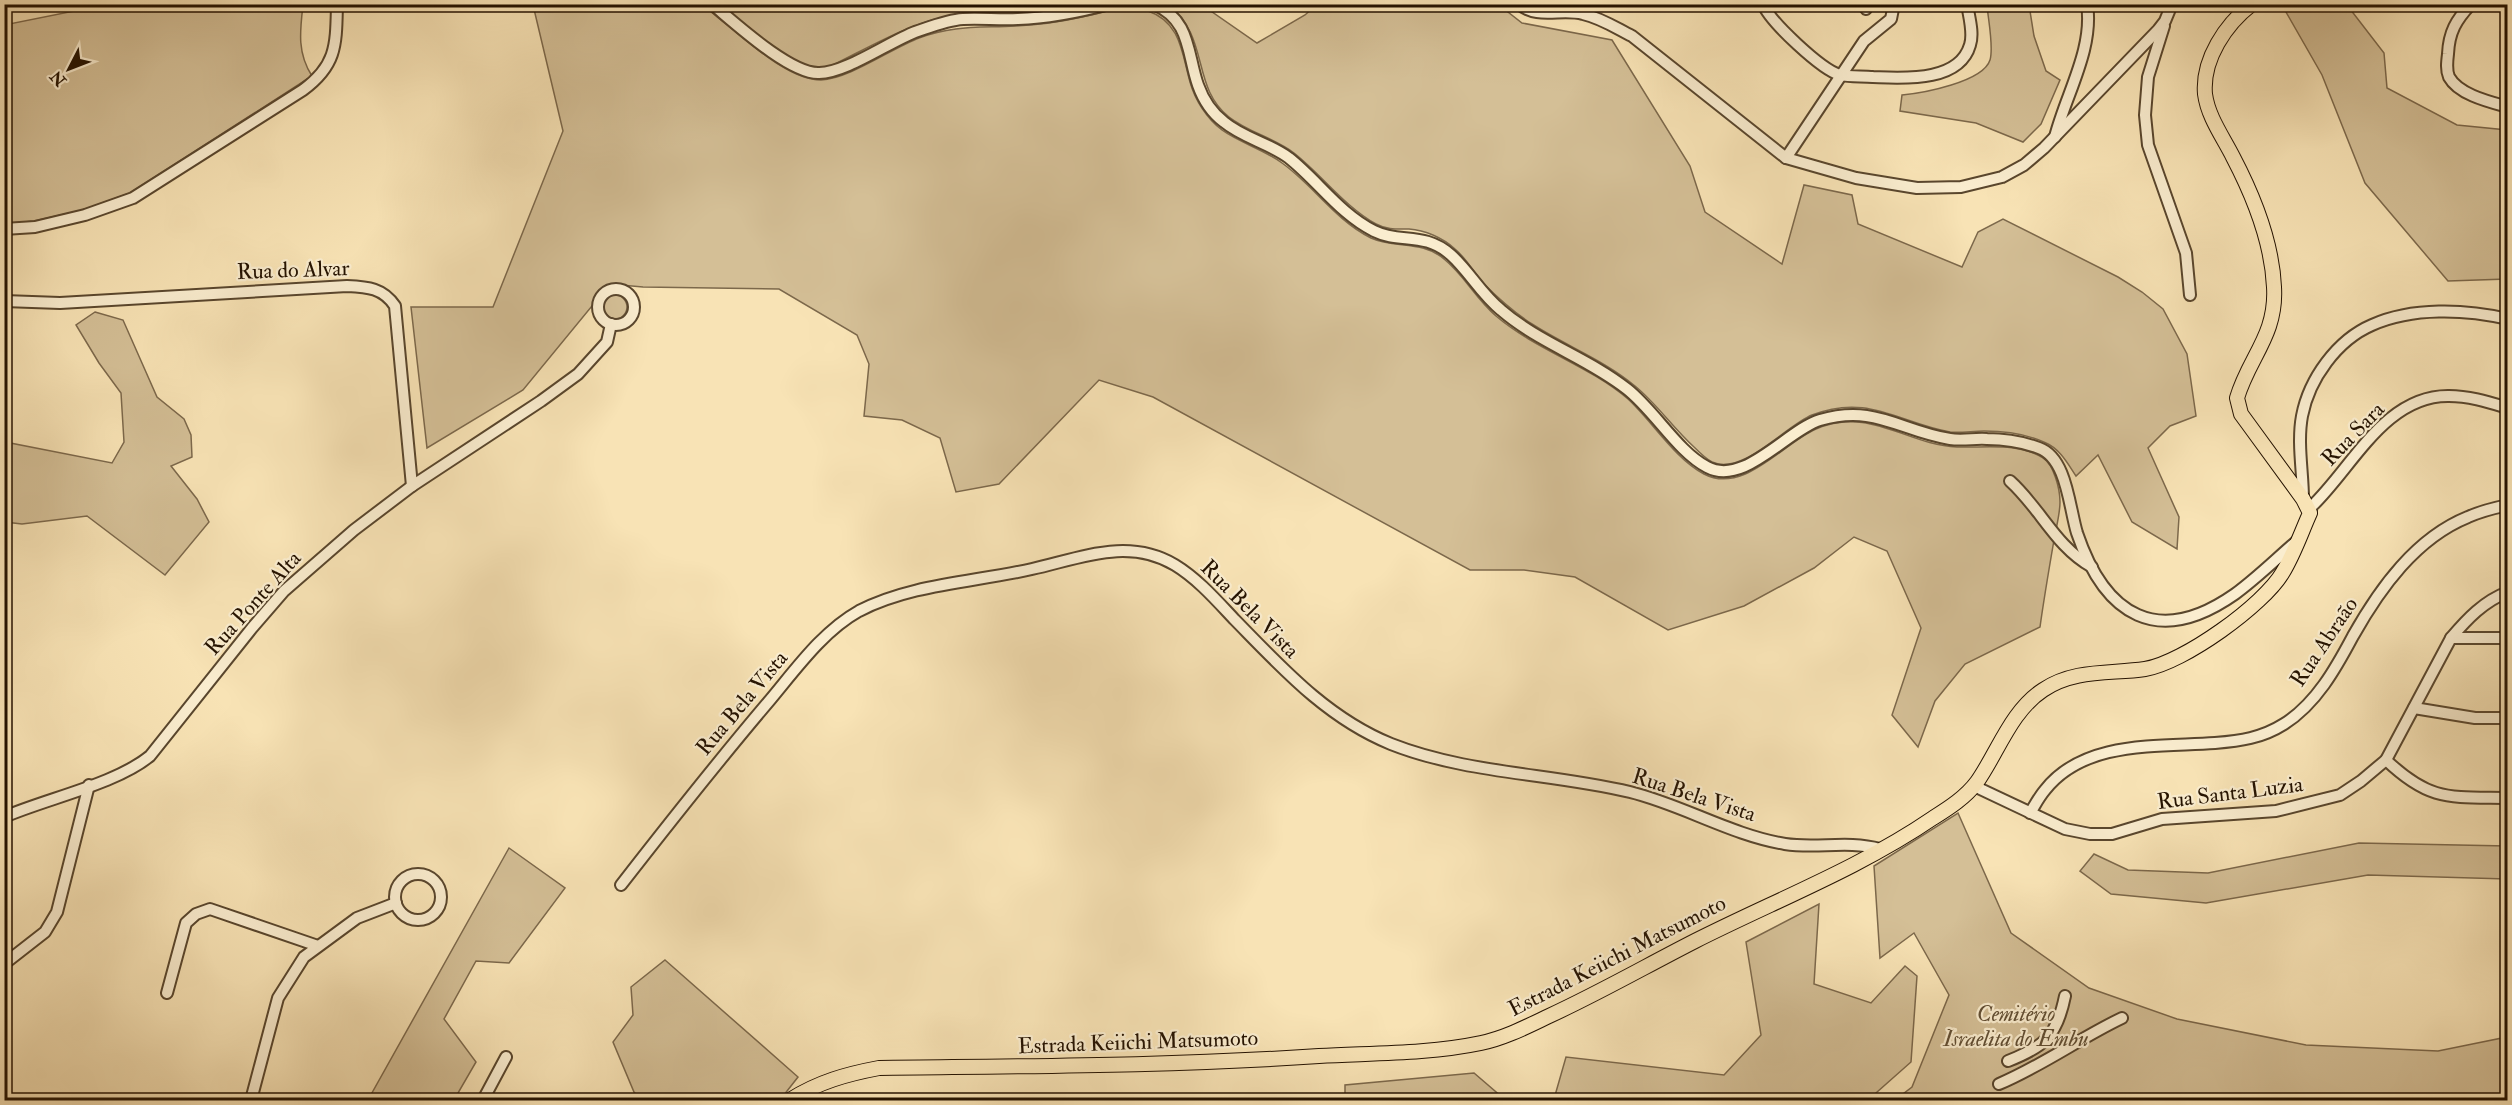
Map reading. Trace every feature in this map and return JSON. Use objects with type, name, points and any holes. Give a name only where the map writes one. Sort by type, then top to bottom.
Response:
[{"type":"main road","points":[[2252,4],[2217,42],[2209,66],[2205,93],[2211,116],[2234,159],[2261,220],[2270,249],[2275,288],[2273,315],[2265,342],[2237,398],[2241,414],[2303,499],[2310,513]]},
{"type":"main road","name":"Estrada Keiichi Matsumoto","points":[[790,1101],[812,1088],[845,1074],[879,1068],[1120,1065],[1296,1058],[1438,1048],[1485,1042],[1518,1030],[1579,1002],[1880,849],[1931,820],[1974,786],[2018,713],[2045,688],[2063,679],[2084,674],[2150,668],[2172,661],[2206,640],[2260,600],[2282,574],[2310,513]]},
{"type":"street","points":[[4,229],[35,227],[85,215],[133,198],[303,90],[327,69],[333,54],[337,4]]},
{"type":"street","points":[[712,4],[773,52],[798,68],[817,74],[833,71],[913,33],[938,24],[962,19],[990,20],[1054,16],[1109,4]]},
{"type":"street","points":[[1154,4],[1169,14],[1180,26],[1188,42],[1198,85],[1209,106],[1224,123],[1268,145],[1288,158],[1338,205],[1375,231],[1390,237],[1411,237],[1433,243],[1450,254],[1477,288],[1501,310],[1529,331],[1608,375],[1631,392],[1667,432],[1708,468],[1722,471],[1740,468],[1758,461],[1814,422],[1839,415],[1860,414],[1880,417],[1949,439],[1987,439],[2035,446],[2046,451],[2056,460],[2078,536],[2103,586],[2128,610],[2143,619],[2159,622],[2176,621],[2213,607],[2234,595],[2300,538]]},
{"type":"street","points":[[1519,4],[1528,12],[1581,13],[1605,21],[1632,36],[1688,83],[1786,158],[1886,184],[1917,188],[1961,187],[2002,177],[2024,165],[2054,138],[2165,21]]},
{"type":"street","points":[[1763,4],[1772,18],[1819,64],[1840,75],[1914,79],[1951,68],[1962,60],[1970,46],[1972,35],[1967,4]]},
{"type":"street","points":[[1786,158],[1864,41],[1891,20],[1894,4]]},
{"type":"street","points":[[2054,138],[2080,60],[2090,21],[2087,4]]},
{"type":"street","points":[[2172,4],[2148,77],[2145,115],[2148,145],[2186,253],[2190,295]]},
{"type":"street","points":[[2471,4],[2458,18],[2448,40],[2446,66],[2450,78],[2470,94],[2508,107]]},
{"type":"street","name":"Rua do Alvar","points":[[4,301],[60,303],[347,286],[370,287],[381,291],[395,306],[412,486]]},
{"type":"street","points":[[2303,499],[2301,440],[2304,410],[2319,372],[2349,340],[2372,324],[2420,312],[2489,315],[2508,319]]},
{"type":"street","name":"Rua Ponte Alta","points":[[4,817],[120,775],[138,766],[150,756],[284,591],[354,530],[412,486],[578,374],[607,342],[611,324]]},
{"type":"street","name":"Rua Sara","points":[[2310,513],[2312,506],[2379,430],[2412,404],[2431,397],[2449,396],[2473,398],[2508,408]]},
{"type":"street","points":[[2010,481],[2026,496],[2074,557],[2093,567]]},
{"type":"street","name":"Rua Abraão","points":[[2030,813],[2046,789],[2061,776],[2081,763],[2106,752],[2133,746],[2172,746],[2251,739],[2267,734],[2287,722],[2322,686],[2381,591],[2411,556],[2428,541],[2467,517],[2508,505]]},
{"type":"street","name":"Rua Bela Vista","points":[[621,885],[728,750],[800,664],[841,623],[860,611],[911,593],[1029,570],[1101,552],[1132,550],[1153,553],[1179,567],[1209,593],[1300,686],[1354,727],[1389,743],[1426,756],[1467,766],[1628,792],[1686,810],[1764,839],[1789,845],[1845,843],[1862,844],[1880,849]]},
{"type":"street","name":"Rua Santa Luzia","points":[[1974,786],[2065,829],[2101,834],[2112,834],[2162,819],[2276,811],[2340,795],[2386,760],[2451,638],[2464,622],[2481,607],[2508,592]]},
{"type":"street","points":[[2451,638],[2508,638]]},
{"type":"street","points":[[2414,708],[2475,718],[2508,718]]},
{"type":"street","points":[[2386,760],[2408,781],[2426,791],[2449,796],[2508,798]]},
{"type":"street","points":[[4,964],[45,932],[57,912],[76,844],[89,785]]},
{"type":"street","points":[[415,874],[431,878],[440,893],[437,909],[423,919],[406,916],[396,903],[396,888],[400,882],[415,874]]},
{"type":"street","points":[[251,1101],[278,998],[304,957],[357,918],[396,903]]},
{"type":"street","points":[[167,993],[186,923],[196,914],[210,909],[318,946]]},
{"type":"street","points":[[2008,1061],[2046,1042],[2061,1017],[2065,996]]},
{"type":"street","points":[[1999,1084],[2042,1064],[2079,1039],[2122,1018]]},
{"type":"street","points":[[483,1101],[506,1057]]},
{"type":"green space","points":[[681,3],[699,5],[782,67],[795,74],[821,80],[844,74],[919,38],[943,31],[1048,23],[1124,8],[1148,11],[1159,16],[1174,31],[1195,96],[1202,109],[1217,126],[1229,135],[1282,163],[1358,231],[1380,241],[1418,247],[1436,253],[1458,272],[1496,316],[1528,339],[1596,376],[1628,399],[1683,459],[1704,474],[1719,479],[1734,478],[1763,465],[1816,429],[1836,423],[1854,422],[1871,424],[1939,445],[2012,448],[2034,453],[2043,458],[2056,478],[2060,502],[2040,627],[1965,664],[1935,701],[1918,747],[1892,715],[1921,628],[1887,551],[1854,537],[1814,568],[1744,606],[1668,630],[1575,577],[1524,570],[1470,570],[1153,397],[1099,380],[999,484],[956,492],[940,438],[902,420],[864,416],[869,364],[857,335],[779,289],[643,287],[610,284],[523,390],[427,448],[411,307],[493,307],[563,131],[533,5]]},
{"type":"green space","points":[[151,4],[303,5],[302,50],[312,76],[130,193],[83,210],[34,221],[5,224],[4,25],[104,5],[148,6]]},
{"type":"green space","points":[[721,5],[1085,5],[1033,12],[965,13],[943,17],[894,35],[831,66],[817,68],[806,65],[781,51]]},
{"type":"green space","points":[[1169,5],[1202,5],[1257,43],[1305,15],[1316,5],[1499,5],[1522,23],[1612,40],[1690,166],[1705,212],[1782,264],[1804,185],[1852,195],[1858,224],[1962,267],[1978,232],[2003,219],[2118,277],[2163,309],[2187,354],[2196,416],[2170,426],[2148,448],[2179,517],[2177,549],[2132,522],[2098,455],[2076,476],[2063,457],[2051,446],[2031,437],[2015,434],[1992,431],[1950,432],[1867,408],[1850,407],[1812,415],[1764,448],[1737,462],[1724,464],[1712,462],[1686,440],[1643,393],[1623,377],[1532,324],[1507,306],[1484,284],[1463,257],[1445,241],[1421,231],[1388,228],[1376,224],[1343,199],[1294,153],[1229,117],[1217,105],[1209,91],[1190,32],[1182,18]]},
{"type":"green space","points":[[1987,5],[2029,5],[2034,36],[2046,71],[2060,80],[2041,124],[2023,142],[1976,123],[1900,111],[1902,95],[1951,85],[1985,68],[1990,60],[1991,48]]},
{"type":"green space","points":[[2286,5],[2347,5],[2384,53],[2387,88],[2457,125],[2507,130],[2507,279],[2448,281],[2365,183],[2322,75],[2286,12]]},
{"type":"green space","points":[[615,295],[620,296],[626,302],[626,312],[620,318],[615,319],[610,318],[604,312],[603,307],[604,302],[610,296]]},
{"type":"green space","points":[[95,312],[123,320],[157,397],[184,419],[191,435],[192,457],[171,466],[197,499],[209,522],[165,575],[87,516],[22,524],[5,522],[5,442],[112,463],[124,442],[121,393],[76,325]]},
{"type":"green space","name":"Cemitério Israelita do Embu","points":[[1958,813],[2011,933],[2089,988],[2177,1019],[2306,1045],[2438,1051],[2507,1037],[2507,1100],[1895,1100],[1912,1087],[1949,995],[1914,933],[1880,958],[1874,866]]},
{"type":"green space","points":[[2359,843],[2507,846],[2507,879],[2368,875],[2206,903],[2111,894],[2080,871],[2094,854],[2128,870],[2208,873]]},
{"type":"green space","points":[[509,848],[565,888],[509,963],[476,961],[444,1019],[476,1062],[454,1100],[368,1100]]},
{"type":"green space","points":[[1819,904],[1814,984],[1871,1003],[1905,966],[1917,976],[1911,1062],[1868,1100],[1345,1100],[1345,1085],[1474,1073],[1502,1097],[1554,1099],[1566,1057],[1724,1075],[1761,1035],[1746,942]]},
{"type":"green space","points":[[665,960],[798,1077],[780,1100],[641,1100],[634,1092],[613,1042],[633,1015],[631,987]]}]
